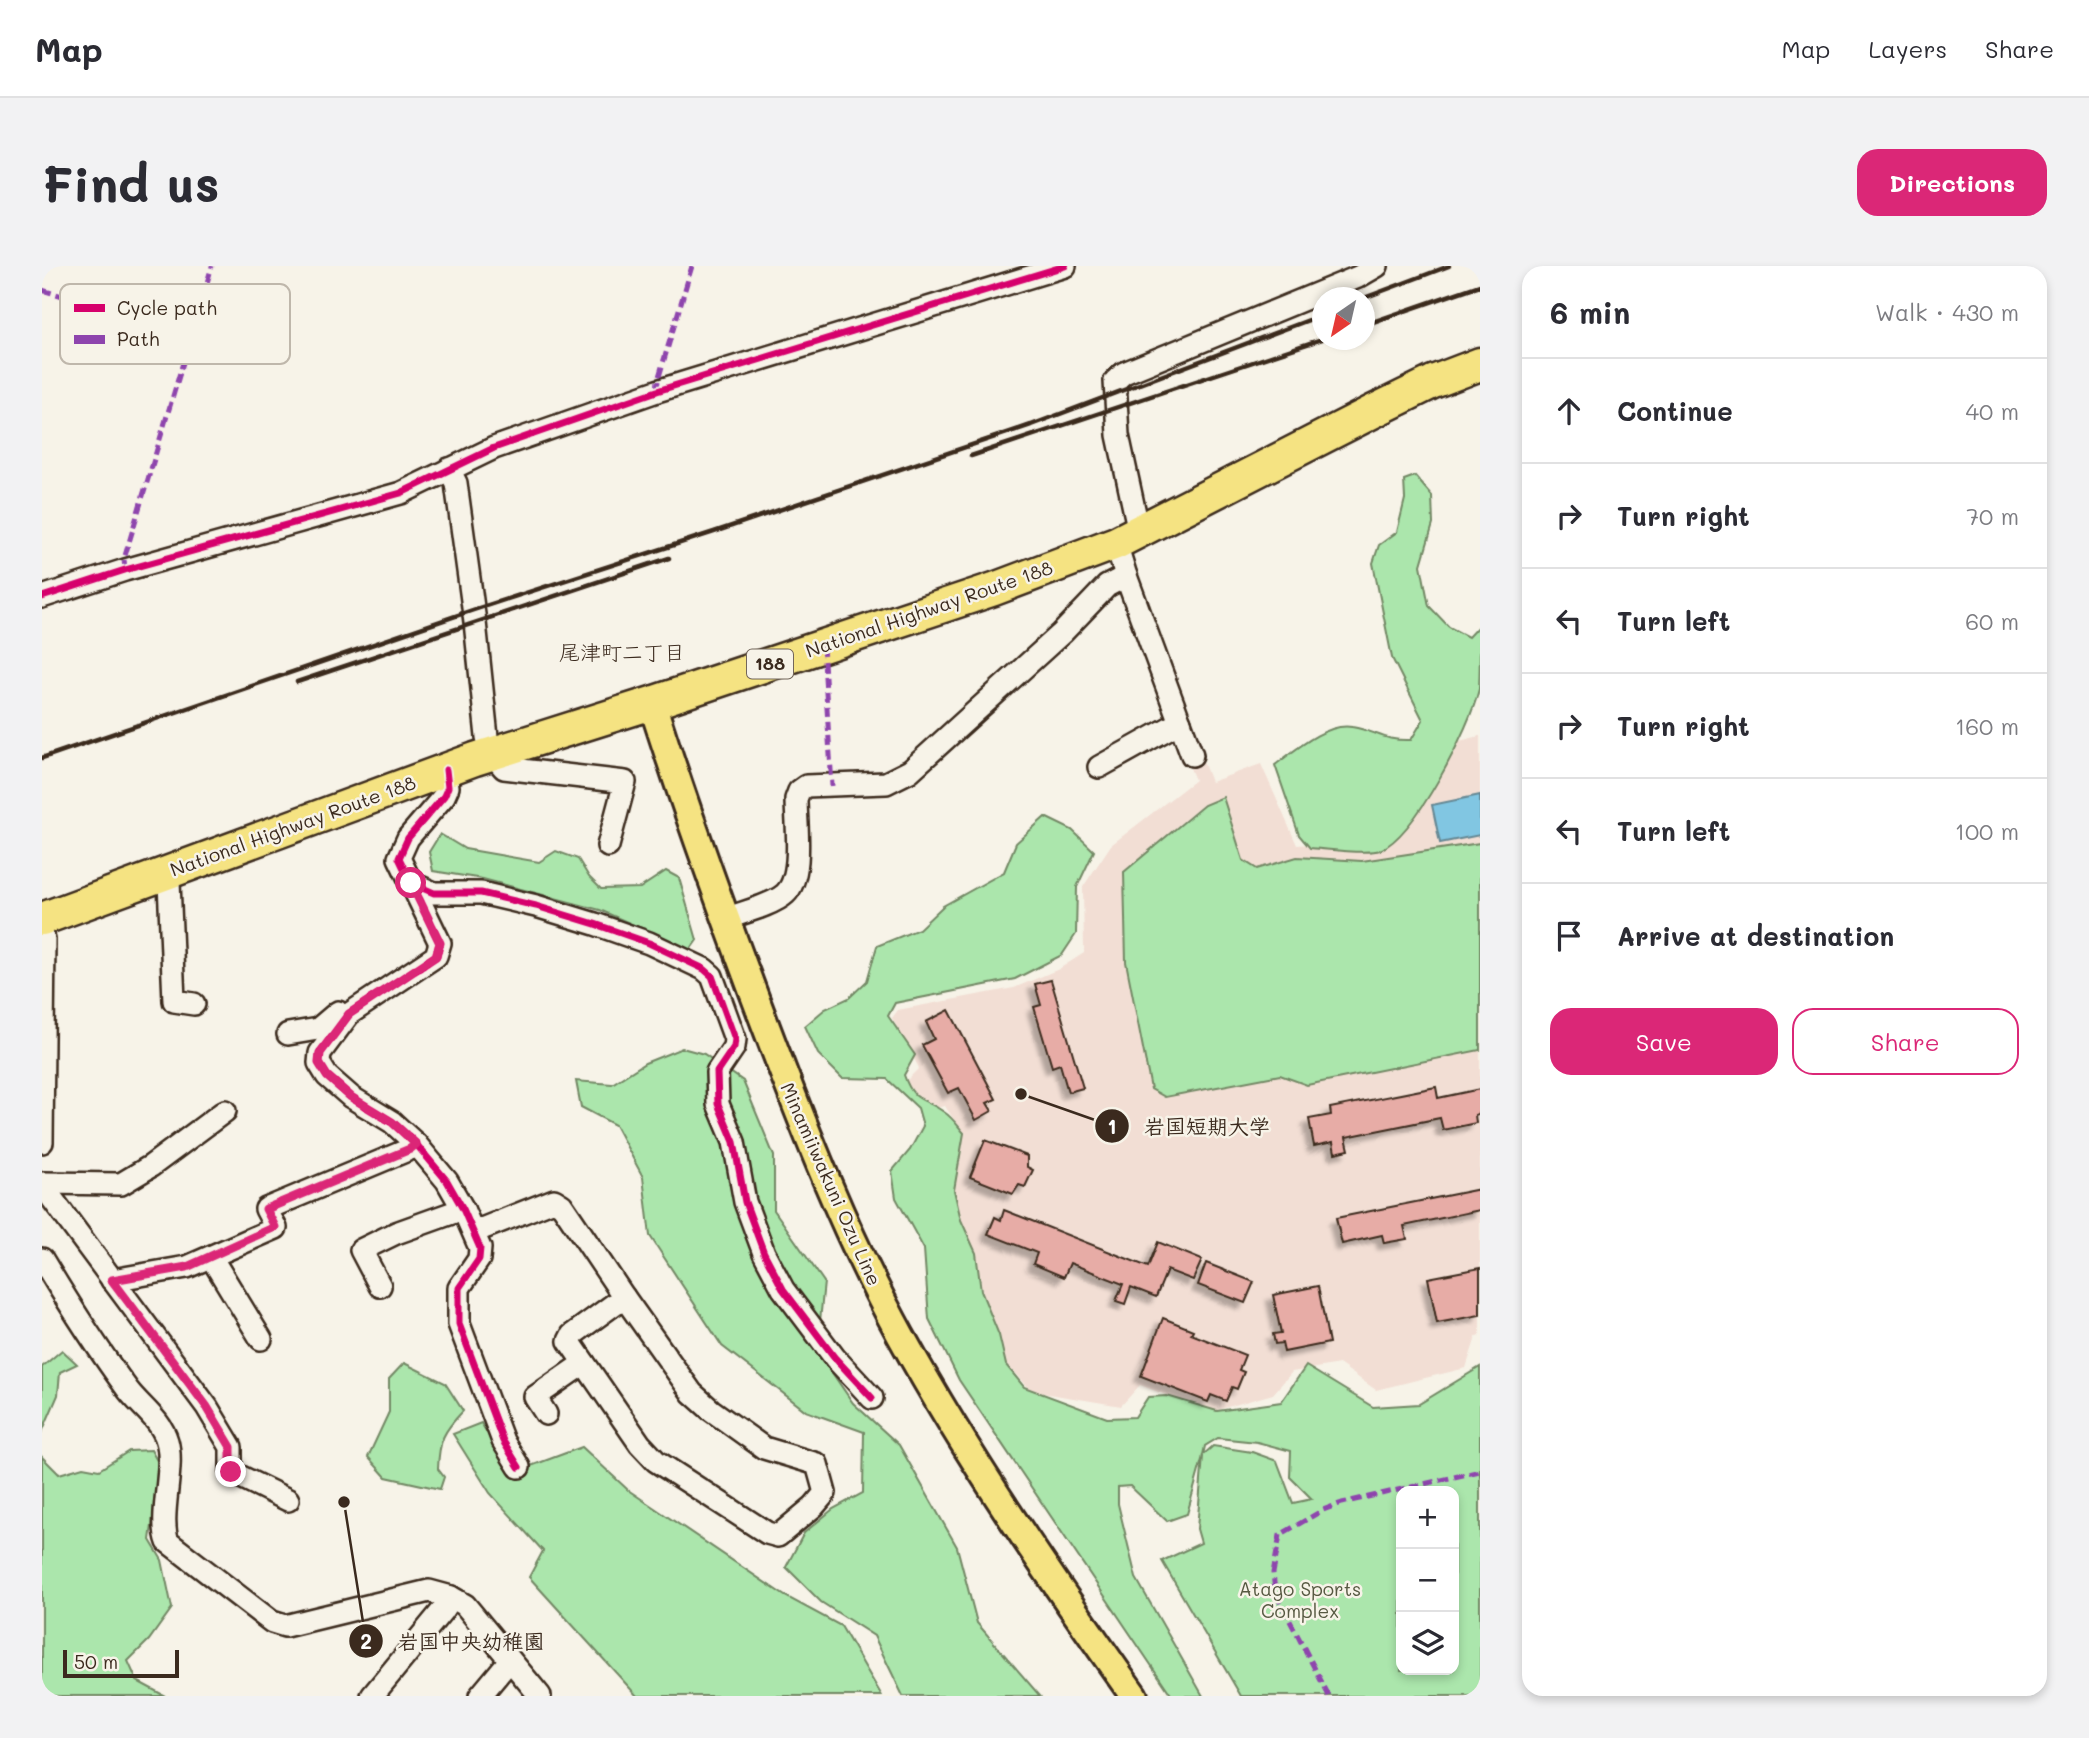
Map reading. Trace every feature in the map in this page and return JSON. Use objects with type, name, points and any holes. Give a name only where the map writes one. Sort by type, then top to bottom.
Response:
[{"type":"highway","name":"National Highway Route 188","points":[[42,919],[492,754],[994,589],[1128,537],[1386,405],[1433,382],[1480,364]]},
{"type":"main road","name":"Minamiiwakuni Ozu Line","points":[[652,703],[725,919],[800,1117],[848,1232],[900,1334],[958,1435],[1134,1696]]},
{"type":"street","points":[[42,597],[125,570],[401,493],[494,448],[657,391],[1065,266]]},
{"type":"street","points":[[1192,755],[1126,576],[1128,537],[1115,381],[1124,373],[1358,277],[1377,266]]},
{"type":"street","points":[[449,469],[456,483],[475,622],[486,737],[492,754],[504,768],[625,782],[608,846]]},
{"type":"street","points":[[725,919],[779,898],[794,884],[797,870],[796,799],[799,791],[806,786],[886,783],[909,771],[1062,633],[1107,586],[1126,576]]},
{"type":"street","points":[[1099,767],[1180,722]]},
{"type":"street","points":[[446,770],[448,787],[444,796],[408,838],[399,858],[440,943],[436,956],[361,1003],[330,1038],[320,1053],[319,1063],[327,1076],[351,1097],[392,1122],[416,1144],[447,1181],[463,1209],[480,1248],[479,1259],[459,1288],[459,1324],[503,1441],[519,1467]]},
{"type":"street","points":[[167,872],[174,1001],[194,1004]]},
{"type":"street","points":[[411,883],[434,893],[481,894],[595,923],[649,943],[704,969],[712,976],[735,1039],[734,1047],[717,1072],[718,1104],[734,1142],[745,1202],[764,1253],[783,1289],[835,1358],[872,1398]]},
{"type":"street","points":[[42,932],[42,1142]]},
{"type":"street","points":[[288,1034],[318,1029],[351,1002],[361,1003]]},
{"type":"street","points":[[42,1184],[121,1184],[151,1166],[225,1111]]},
{"type":"street","points":[[112,1280],[187,1267],[275,1227],[266,1209],[410,1149],[416,1144]]},
{"type":"street","points":[[42,1184],[207,1407],[231,1447],[231,1472],[288,1500]]},
{"type":"street","points":[[474,1232],[554,1200],[562,1205],[692,1392],[711,1410],[764,1448],[817,1464],[825,1493],[814,1506],[778,1536],[767,1532],[656,1461],[640,1444],[569,1341],[572,1335],[624,1297]]},
{"type":"street","points":[[380,1286],[361,1250],[396,1233],[463,1209]]},
{"type":"street","points":[[211,1256],[261,1339]]},
{"type":"street","points":[[42,1259],[90,1338],[131,1394],[160,1426],[168,1443],[167,1513],[164,1531],[168,1542],[272,1622],[285,1626],[429,1591],[451,1597],[465,1605],[540,1696]]},
{"type":"street","points":[[546,1414],[535,1397],[584,1363]]},
{"type":"street","points":[[372,1696],[451,1597]]},
{"type":"street","points":[[480,1696],[510,1660]]},
{"type":"shaded area","points":[[1480,736],[1480,1335],[1476,1337],[1466,1368],[1376,1390],[1339,1364],[1292,1372],[1273,1394],[1210,1412],[1140,1385],[1121,1406],[1031,1391],[996,1353],[949,1190],[959,1128],[945,1106],[924,1110],[906,1081],[919,1068],[892,1018],[898,1010],[1014,988],[1059,969],[1084,953],[1083,887],[1111,845],[1195,780],[1187,761],[1201,756],[1211,782],[1261,764],[1297,845],[1392,838],[1451,743]]},
{"type":"green space","points":[[1415,476],[1432,496],[1433,524],[1421,565],[1429,606],[1449,627],[1468,637],[1480,624],[1479,689],[1465,728],[1440,778],[1409,824],[1394,840],[1374,851],[1310,848],[1299,835],[1275,765],[1311,739],[1332,729],[1352,727],[1393,739],[1411,740],[1423,720],[1392,658],[1373,563],[1379,545],[1397,532],[1405,499],[1404,480]]},
{"type":"green space","points":[[1223,797],[1243,860],[1257,869],[1297,857],[1362,861],[1480,843],[1480,1050],[1307,1085],[1280,1075],[1165,1097],[1151,1089],[1126,962],[1124,872],[1204,805]]},
{"type":"green space","name":"Atago Sports Complex","points":[[1045,817],[1072,830],[1094,851],[1077,887],[1076,934],[1062,955],[1015,979],[895,1003],[888,1016],[915,1055],[904,1075],[912,1091],[920,1099],[947,1114],[964,1133],[954,1190],[961,1220],[976,1253],[981,1291],[999,1335],[1006,1365],[1024,1387],[1107,1418],[1135,1417],[1148,1397],[1167,1396],[1217,1411],[1281,1402],[1306,1366],[1373,1407],[1419,1404],[1480,1367],[1480,1696],[1241,1696],[1162,1561],[1201,1543],[1197,1529],[1203,1456],[1187,1514],[1167,1521],[1130,1486],[1118,1487],[1118,1504],[1136,1578],[1203,1696],[1172,1696],[959,1380],[929,1319],[924,1249],[896,1198],[892,1171],[910,1150],[923,1126],[918,1108],[887,1079],[842,1078],[818,1054],[805,1026],[825,1009],[849,998],[867,981],[877,946],[919,929],[943,906],[1004,872],[1016,843]],"holes":[[[1218,1438],[1257,1442],[1291,1451],[1290,1477],[1312,1499],[1293,1503],[1277,1461],[1252,1452],[1213,1446],[1203,1455],[1205,1446]]]},
{"type":"green space","points":[[440,834],[465,849],[539,862],[556,851],[578,859],[589,877],[601,889],[640,888],[666,871],[679,878],[697,940],[690,950],[600,910],[483,879],[433,871],[429,852]]},
{"type":"green space","points":[[682,1048],[704,1054],[743,1081],[774,1156],[774,1210],[824,1282],[817,1351],[853,1403],[899,1445],[957,1547],[977,1623],[1040,1696],[903,1696],[874,1636],[821,1602],[786,1567],[804,1533],[833,1509],[863,1493],[864,1432],[806,1411],[722,1346],[650,1236],[643,1177],[615,1125],[581,1107],[576,1081],[612,1084],[645,1063]]},
{"type":"green space","points":[[62,1350],[77,1364],[60,1372],[58,1395],[42,1432],[42,1367]]},
{"type":"green space","points":[[404,1363],[445,1383],[463,1411],[441,1443],[438,1469],[444,1477],[440,1489],[386,1477],[368,1457],[389,1412],[389,1379]]},
{"type":"green space","points":[[481,1423],[512,1473],[582,1447],[628,1490],[785,1596],[841,1626],[882,1696],[637,1696],[529,1577],[543,1551],[490,1493],[453,1434]]},
{"type":"green space","points":[[151,1450],[160,1466],[150,1540],[162,1560],[172,1608],[149,1640],[128,1661],[137,1681],[165,1696],[42,1696],[42,1457],[59,1474],[83,1467],[99,1470],[129,1451]]},
{"type":"water","points":[[1480,795],[1480,835],[1440,843],[1432,805]]},
{"type":"building","points":[[1051,980],[1083,1088],[1068,1092],[1060,1064],[1052,1067],[1034,1007],[1041,1005],[1035,984]]},
{"type":"building","points":[[949,1010],[996,1099],[987,1103],[992,1111],[976,1120],[959,1088],[948,1093],[922,1045],[934,1039],[926,1022]]},
{"type":"building","points":[[1436,1087],[1438,1098],[1480,1089],[1480,1113],[1475,1115],[1476,1123],[1443,1130],[1440,1118],[1346,1137],[1349,1150],[1335,1153],[1333,1142],[1314,1146],[1309,1119],[1331,1115],[1330,1108]]},
{"type":"building","points":[[985,1140],[1027,1156],[1027,1167],[1033,1170],[1025,1187],[1019,1185],[1013,1194],[970,1177]]},
{"type":"building","points":[[1480,1189],[1480,1210],[1404,1226],[1407,1239],[1384,1243],[1382,1235],[1342,1244],[1336,1218]]},
{"type":"building","points":[[1004,1210],[1148,1267],[1158,1242],[1202,1260],[1193,1280],[1167,1270],[1156,1297],[1131,1287],[1125,1304],[1116,1301],[1123,1284],[1070,1263],[1064,1277],[1033,1264],[1037,1253],[988,1234],[995,1217],[1001,1220]]},
{"type":"building","points":[[1206,1263],[1254,1282],[1245,1303],[1198,1285]]},
{"type":"building","points":[[1480,1268],[1480,1315],[1437,1323],[1428,1278]]},
{"type":"building","points":[[1318,1286],[1329,1343],[1284,1352],[1282,1343],[1275,1344],[1273,1334],[1281,1333],[1273,1295]]},
{"type":"building","points":[[1163,1318],[1193,1330],[1191,1334],[1245,1355],[1239,1370],[1244,1372],[1237,1389],[1232,1387],[1226,1401],[1211,1395],[1208,1402],[1141,1376]]},
{"type":"railway","points":[[1375,294],[1449,266]]},
{"type":"railway","points":[[1375,321],[1480,285]]},
{"type":"railway","points":[[42,758],[473,610],[1031,425],[1312,319]]},
{"type":"railway","points":[[971,456],[1312,342]]},
{"type":"railway","points":[[297,682],[669,558]]},
{"type":"marked path","points":[[207,284],[212,266]]},
{"type":"marked path","points":[[657,391],[692,266]]},
{"type":"marked path","points":[[42,290],[60,295]]},
{"type":"marked path","points":[[125,570],[124,559],[183,364]]},
{"type":"marked path","points":[[823,646],[832,786]]},
{"type":"marked path","points":[[1329,1696],[1275,1592],[1273,1573],[1280,1535],[1323,1510],[1342,1503],[1480,1471]]},
{"type":"cycle path","points":[[42,597],[125,570],[401,493],[494,448],[657,391],[1065,266]]},
{"type":"cycle path","points":[[446,770],[448,787],[444,796],[408,838],[399,858],[440,943],[436,956],[349,1014],[320,1053],[319,1063],[327,1076],[351,1097],[392,1122],[416,1144],[447,1181],[463,1209],[480,1248],[479,1259],[459,1288],[459,1324],[503,1441],[519,1467]]},
{"type":"cycle path","points":[[411,883],[434,893],[481,893],[595,924],[649,943],[704,969],[712,976],[735,1039],[734,1047],[717,1072],[718,1104],[734,1142],[745,1202],[764,1253],[783,1289],[835,1358],[872,1398]]},
{"type":"place","name":"岩国短期大学","points":[[1021,1094]]},
{"type":"place","name":"岩国中央幼稚園","points":[[344,1502]]},
{"type":"district","name":"尾津町二丁目","points":[[622,653]]},
{"type":"route","points":[[231,1472],[231,1447],[207,1407],[112,1280],[187,1267],[275,1227],[266,1209],[410,1149],[416,1144],[392,1122],[351,1097],[327,1076],[319,1063],[320,1053],[330,1038],[361,1003],[436,956],[440,943],[411,883]]}]
